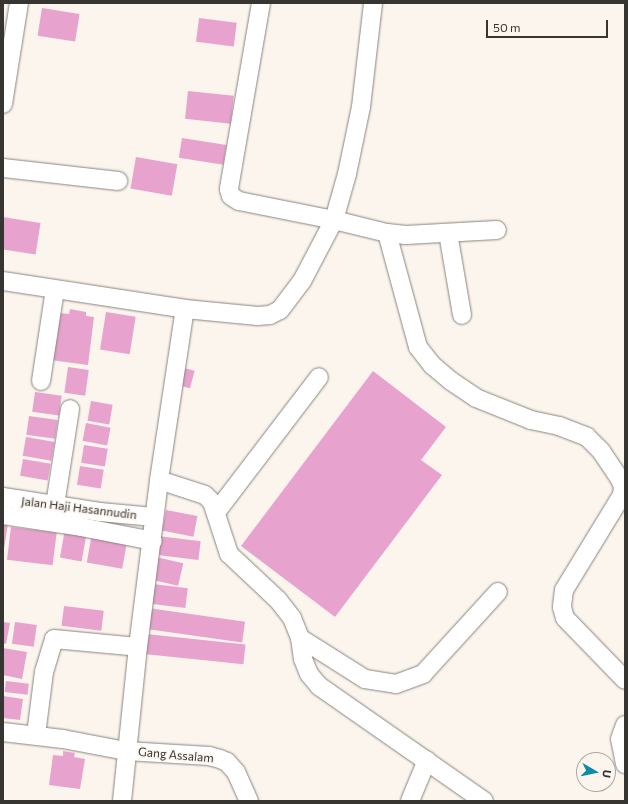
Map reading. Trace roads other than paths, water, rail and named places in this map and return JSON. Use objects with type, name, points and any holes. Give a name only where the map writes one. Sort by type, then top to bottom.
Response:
[{"type":"street","points":[[3,104],[19,3]]},
{"type":"street","points":[[261,3],[229,189],[231,196],[239,201],[334,220],[387,233],[406,235],[497,230]]},
{"type":"street","points":[[3,281],[185,309],[258,316],[270,315],[280,310],[302,281],[334,220],[347,174],[361,107],[373,3]]},
{"type":"street","points":[[3,168],[118,181]]},
{"type":"street","points":[[387,233],[418,347],[432,365],[451,381],[476,398],[531,420],[564,428],[587,437],[602,451],[620,479],[623,487],[622,495],[564,590],[562,607],[565,618],[625,680]]},
{"type":"street","points":[[448,233],[462,315]]},
{"type":"street","points":[[41,381],[55,290]]},
{"type":"street","points":[[122,801],[138,646],[153,541],[154,517],[185,309]]},
{"type":"street","points":[[217,511],[319,377]]},
{"type":"street","points":[[55,505],[70,409]]},
{"type":"street","points":[[159,480],[205,496],[212,502],[217,511],[222,535],[229,554],[278,600],[292,618],[300,638],[303,659],[309,674],[319,686],[484,801]]},
{"type":"street","name":"Jalan Haji Hasannudin","points":[[3,498],[154,517]]},
{"type":"street","name":"Jalan Haji Hasannudin","points":[[3,515],[81,527],[153,541]]},
{"type":"street","points":[[300,638],[365,679],[396,684],[423,674],[498,592]]},
{"type":"street","points":[[36,736],[44,672],[54,639],[138,646]]},
{"type":"street","points":[[625,725],[620,739],[625,764]]},
{"type":"street","name":"Gang Assalam","points":[[3,732],[126,751],[209,756],[220,759],[228,762],[236,772],[249,801]]},
{"type":"street","points":[[410,801],[426,760]]}]
